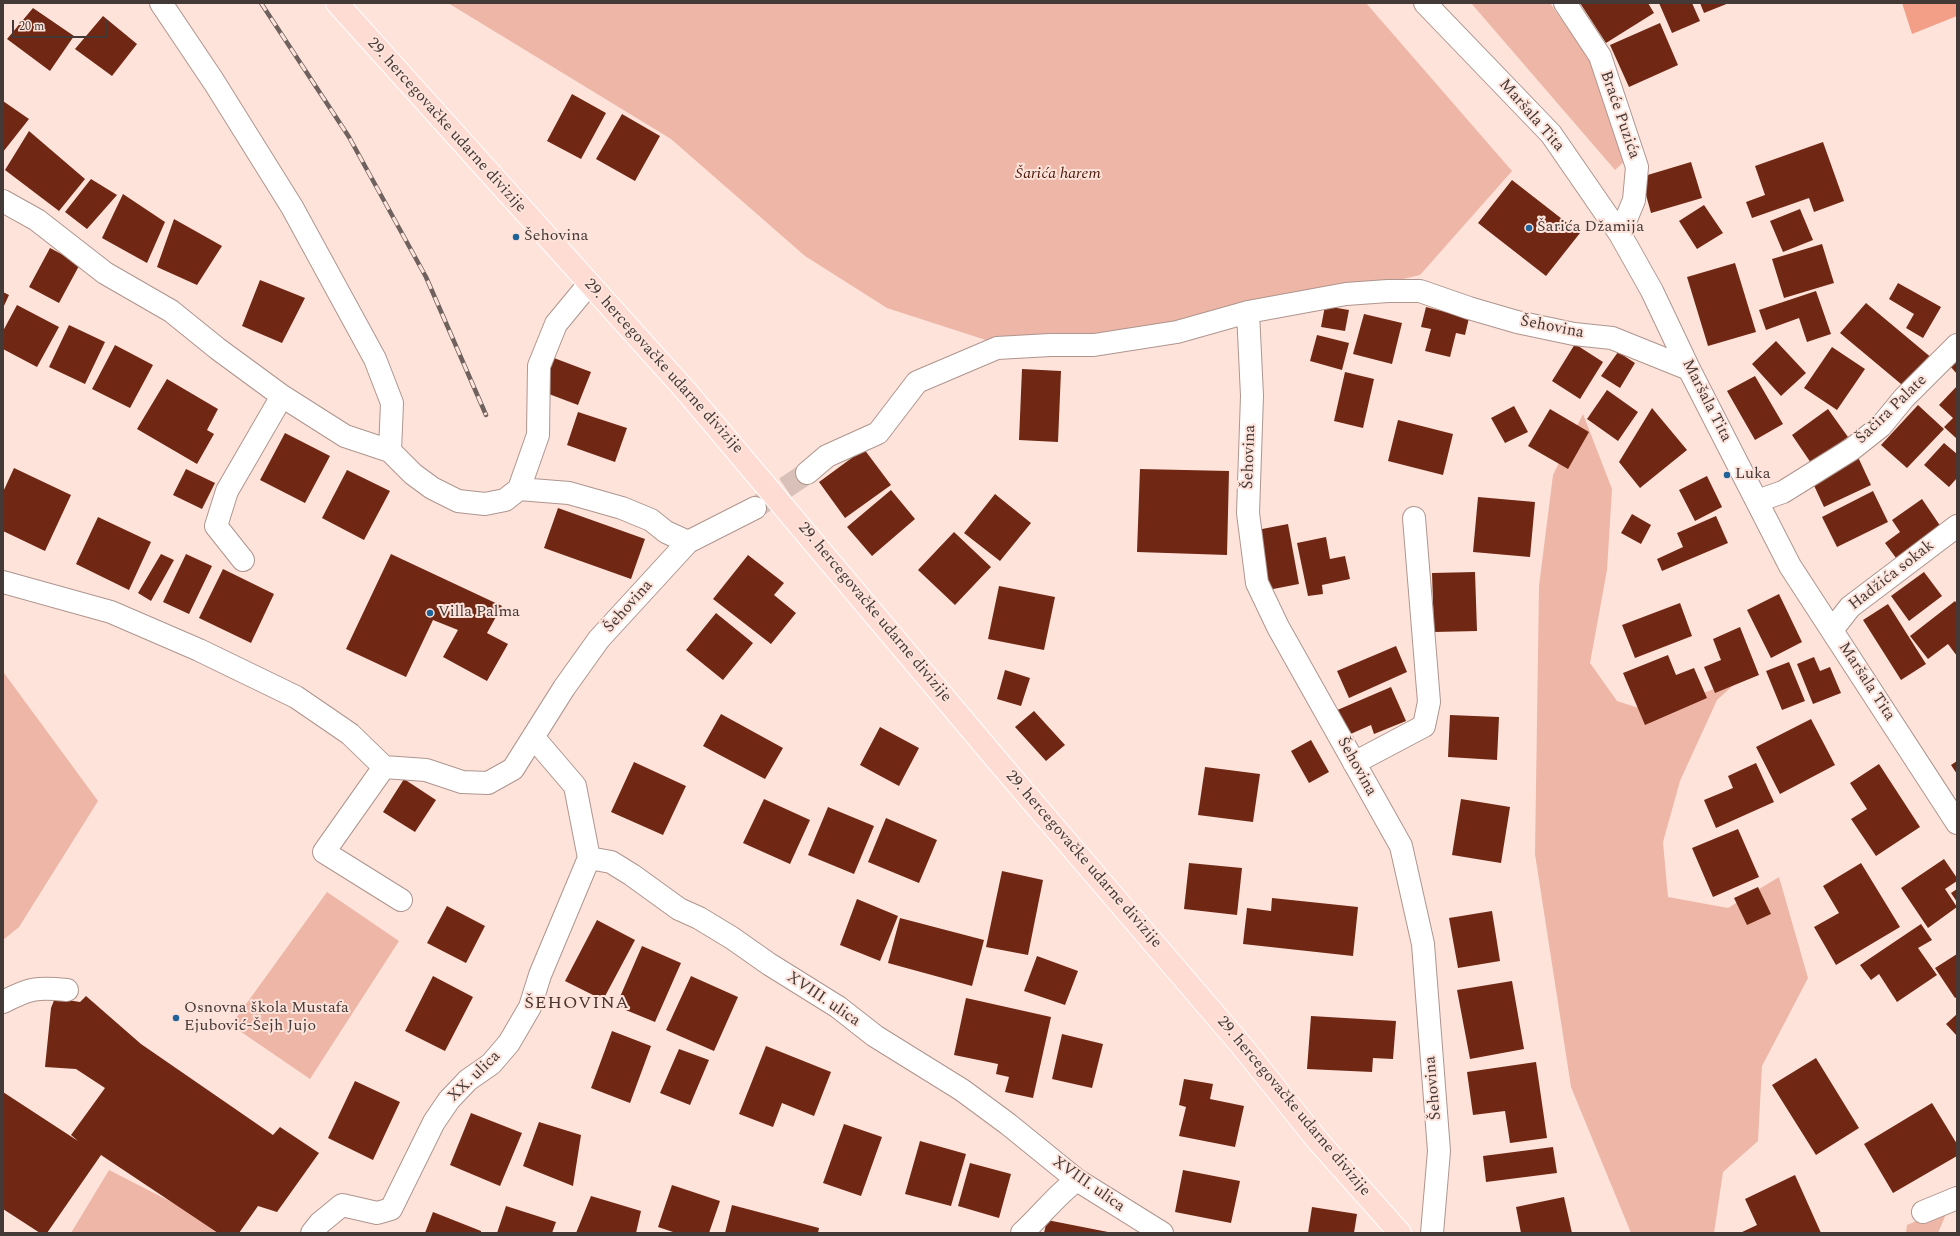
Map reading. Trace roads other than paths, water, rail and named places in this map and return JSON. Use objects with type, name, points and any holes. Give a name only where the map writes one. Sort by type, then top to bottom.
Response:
[{"type":"main road","name":"29. hercegovačke udarne divizije","points":[[337,3],[686,391],[1007,772],[1241,1045],[1318,1141],[1400,1233]]},
{"type":"street","points":[[161,3],[214,82],[292,207],[375,359],[392,403],[390,451]]},
{"type":"street","name":"Maršala Tita","points":[[1425,3],[1551,134],[1620,234],[1652,291],[1689,369],[1790,566],[1957,823]]},
{"type":"street","name":"Braće Puzića","points":[[1566,3],[1600,56],[1637,167],[1634,200],[1620,234]]},
{"type":"street","points":[[3,201],[37,220],[105,273],[171,311],[218,349],[282,396],[345,436],[390,451],[413,474],[432,488],[458,501],[485,504],[505,500],[519,489],[538,435],[539,366],[556,324],[589,284]]},
{"type":"street","name":"Šehovina","points":[[807,472],[828,456],[878,433],[917,382],[997,348],[1050,345],[1094,345],[1177,332],[1248,312],[1346,294],[1388,291],[1420,291],[1469,308],[1518,322],[1574,334],[1612,338],[1689,369]]},
{"type":"street","name":"Šehovina","points":[[1248,312],[1252,396],[1248,514],[1257,583],[1278,627],[1401,846],[1422,944],[1439,1152],[1432,1233]]},
{"type":"street","name":"Šačira Palate","points":[[1757,501],[1783,492],[1852,449],[1881,426],[1904,398],[1957,345]]},
{"type":"street","points":[[243,560],[216,526],[227,491],[282,396]]},
{"type":"street","points":[[519,489],[569,493],[622,508],[651,520],[666,532],[688,542]]},
{"type":"street","name":"Šehovina","points":[[384,767],[426,770],[462,782],[488,783],[513,769],[534,738],[564,688],[599,639],[688,542],[755,508]]},
{"type":"street","points":[[1354,763],[1424,726],[1429,702],[1414,518]]},
{"type":"street","name":"Hadžića sokak","points":[[1832,630],[1850,607],[1957,526]]},
{"type":"street","points":[[3,582],[111,612],[199,650],[296,697],[350,734],[384,767],[324,852],[401,900]]},
{"type":"street","points":[[534,738],[575,786],[589,858]]},
{"type":"street","name":"XVIII. ulica","points":[[589,858],[611,862],[632,875],[679,909],[699,918],[732,938],[769,964],[838,1007],[875,1036],[962,1090],[1008,1124],[1076,1180],[1162,1233]]},
{"type":"street","name":"XX. ulica","points":[[312,1233],[320,1223],[342,1205],[377,1213],[391,1209],[434,1122],[449,1100],[468,1080],[491,1064],[509,1043],[530,1007],[540,975],[589,858]]},
{"type":"street","points":[[3,1002],[27,990],[47,988],[67,990]]},
{"type":"street","points":[[1022,1233],[1064,1190],[1076,1180]]},
{"type":"street","points":[[1923,1212],[1957,1198]]},
{"type":"tunnel","points":[[758,506],[807,473]]},
{"type":"railway","points":[[261,3],[349,137],[426,277],[486,415]]},
{"type":"place","name":"Šarića Džamija","points":[[1529,228]]},
{"type":"place","name":"Šehovina","points":[[516,237]]},
{"type":"place","name":"Luka","points":[[1727,475]]},
{"type":"place","name":"Villa Palma","points":[[430,613]]},
{"type":"place","name":"Osnovna škola Mustafa Ejubović-Šejh Jujo","points":[[176,1018]]},
{"type":"district","name":"ŠEHOVINA","points":[[577,1004]]},
{"type":"park label","name":"Šarića harem","points":[[1058,175]]}]
